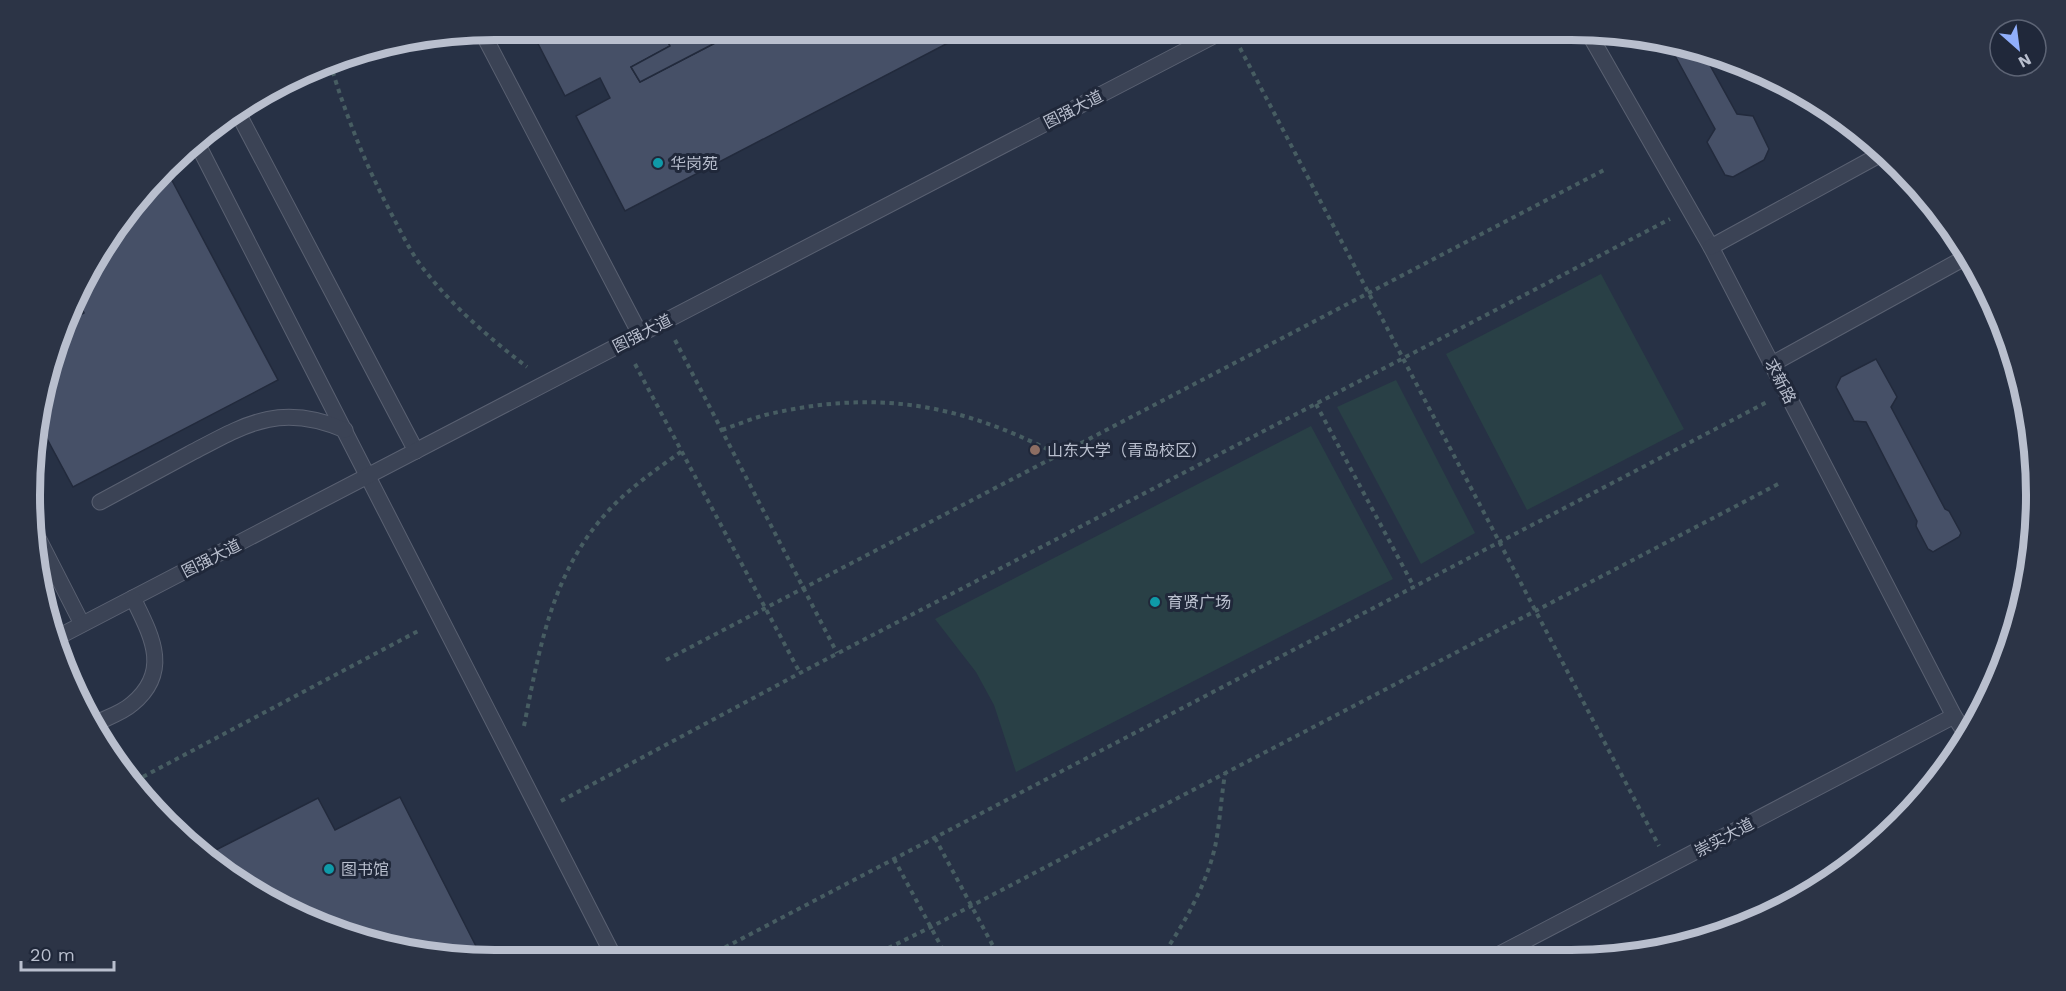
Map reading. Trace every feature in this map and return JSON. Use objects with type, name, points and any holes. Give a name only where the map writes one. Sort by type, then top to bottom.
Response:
[{"type":"lane","points":[[486,40],[640,334]]},
{"type":"lane","name":"图强大道","points":[[63,634],[1211,40]]},
{"type":"lane","name":"求新路","points":[[1593,41],[1711,247],[1962,728]]},
{"type":"lane","points":[[241,119],[416,451]]},
{"type":"lane","points":[[200,149],[610,950]]},
{"type":"lane","points":[[1711,247],[1875,157]]},
{"type":"lane","points":[[1772,364],[1960,260]]},
{"type":"lane","points":[[100,502],[244,425],[281,417],[295,417],[325,422],[345,430]]},
{"type":"lane","points":[[43,548],[82,624]]},
{"type":"lane","points":[[100,721],[132,704],[151,680],[155,668],[152,637],[133,598]]},
{"type":"lane","name":"崇实大道","points":[[1507,950],[1954,716]]},
{"type":"path","points":[[1229,40],[1404,358],[1669,865]]},
{"type":"path","points":[[333,71],[355,138],[375,183],[421,265],[452,302],[485,334],[547,382]]},
{"type":"path","points":[[666,660],[1368,291],[1604,170]]},
{"type":"path","points":[[540,812],[837,653],[1689,209]]},
{"type":"path","points":[[665,321],[837,653]]},
{"type":"path","points":[[624,343],[800,673]]},
{"type":"path","points":[[720,950],[1786,392]]},
{"type":"path","points":[[722,430],[763,416],[802,408],[845,403],[916,404],[950,411],[985,422],[1058,455]]},
{"type":"path","points":[[1316,404],[1414,587]]},
{"type":"path","points":[[524,726],[534,669],[549,614],[574,557],[587,536],[612,507],[639,483],[682,451]]},
{"type":"path","points":[[884,950],[1782,482]]},
{"type":"path","points":[[140,778],[442,619]]},
{"type":"path","points":[[1165,950],[1206,876],[1215,847],[1225,773]]},
{"type":"path","points":[[935,838],[995,950]]},
{"type":"path","points":[[894,859],[943,950]]},
{"type":"green space","points":[[1601,274],[1684,429],[1527,510],[1446,354]]},
{"type":"green space","points":[[1396,380],[1475,533],[1421,564],[1337,407]]},
{"type":"green space","points":[[1311,426],[1393,579],[1016,772],[994,705],[976,672],[935,619]]},
{"type":"building","name":"华岗苑","points":[[536,40],[667,40],[670,46],[631,67],[640,82],[721,40],[954,40],[625,211],[576,116],[610,98],[600,78],[565,96]]},
{"type":"building","points":[[667,40],[721,40],[640,82],[631,67],[670,46]]},
{"type":"building","points":[[1673,52],[1708,62],[1737,114],[1753,116],[1769,149],[1764,160],[1733,177],[1725,175],[1707,142],[1715,129]]},
{"type":"building","points":[[170,178],[278,380],[73,487],[44,434],[56,378],[65,349],[77,317],[84,313],[81,307],[101,268],[153,195]]},
{"type":"building","points":[[1876,359],[1897,397],[1891,407],[1945,509],[1949,511],[1961,533],[1959,537],[1933,552],[1928,549],[1916,526],[1917,521],[1866,422],[1854,421],[1836,387],[1841,377]]},
{"type":"building","name":"图书馆","points":[[400,797],[478,950],[407,942],[321,916],[268,890],[213,851],[318,798],[335,830]]},
{"type":"place","name":"华岗苑","points":[[658,163]]},
{"type":"place","name":"山东大学（青岛校区）","points":[[1035,450]]},
{"type":"place","name":"育贤广场","points":[[1155,602]]},
{"type":"place","name":"图书馆","points":[[329,869]]}]
